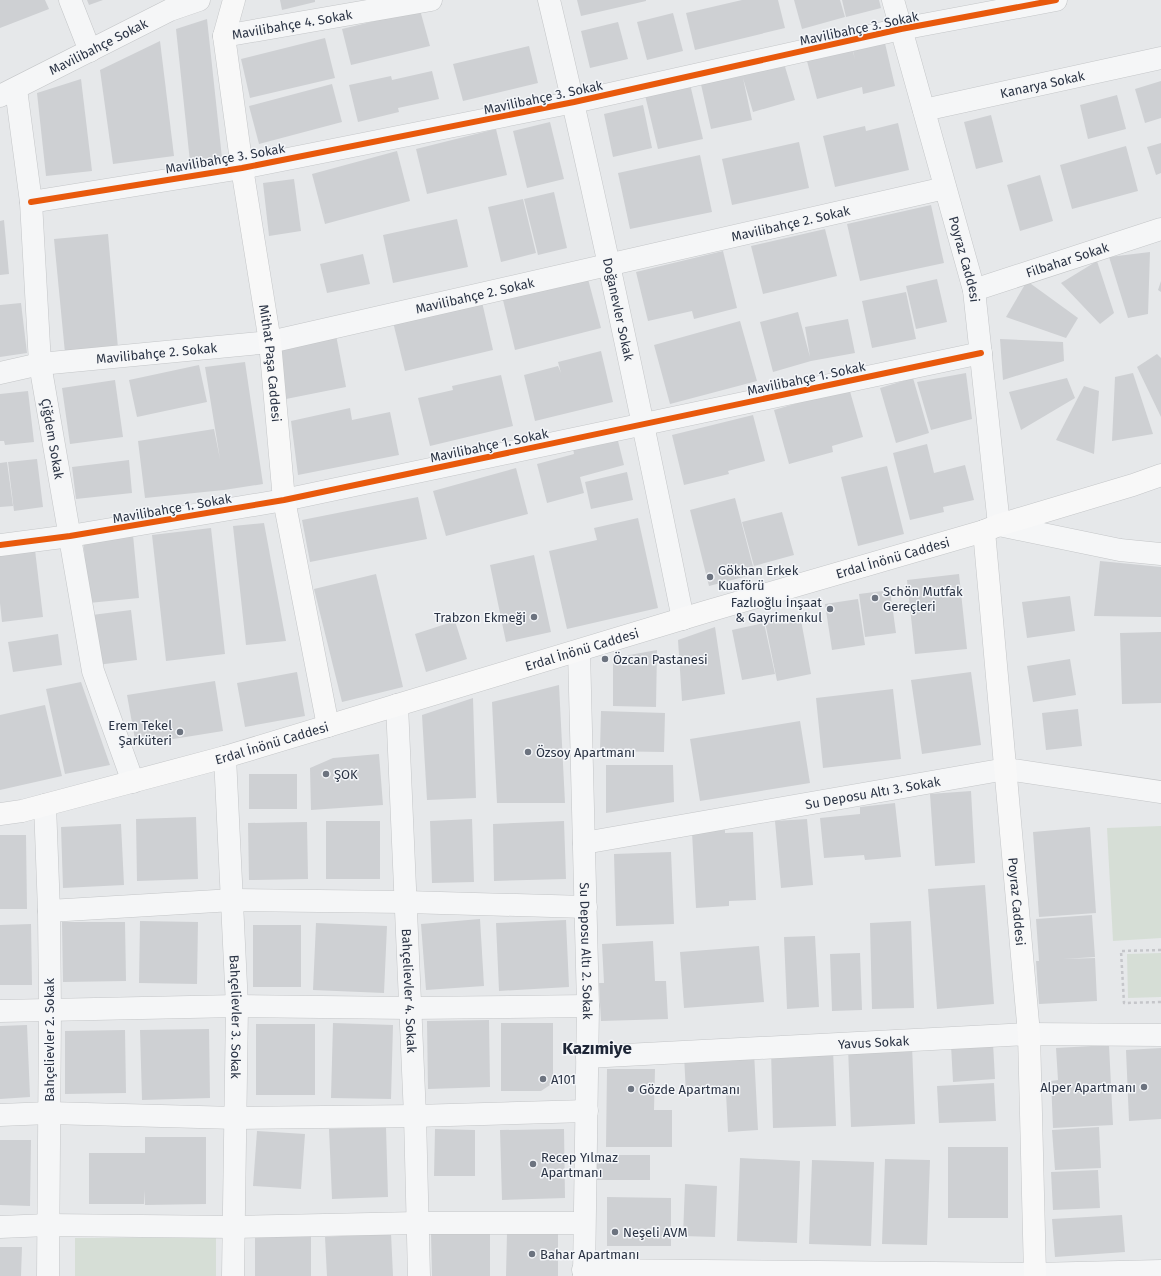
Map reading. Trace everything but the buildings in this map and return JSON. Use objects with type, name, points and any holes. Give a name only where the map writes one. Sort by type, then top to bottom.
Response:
[{"type":"street","points":[[70,0],[90,51]]},
{"type":"street","name":"Mavilibahçe Sokak","points":[[8,93],[170,10],[199,0]]},
{"type":"street","name":"Mithat Paşa Caddesi","points":[[234,0],[224,36],[242,168],[270,342],[284,500],[328,726]]},
{"type":"street","name":"Mavilibahçe 4. Sokak","points":[[224,36],[431,0]]},
{"type":"street","name":"Doğanevler Sokak","points":[[549,0],[574,102],[644,424],[683,619]]},
{"type":"street","name":"Poyraz Caddesi","points":[[893,0],[974,290],[981,353],[1006,769],[1028,1034],[1035,1274]]},
{"type":"street","name":"Mavilibahçe 3. Sokak","points":[[31,202],[242,168],[574,102],[901,29],[1056,0]]},
{"type":"street","name":"Kanarya Sokak","points":[[924,110],[1161,58]]},
{"type":"street","name":"Çiğdem Sokak","points":[[8,93],[31,202],[40,364],[93,671],[133,782]]},
{"type":"street","name":"Mavilibahçe 2. Sokak","points":[[0,373],[40,364],[270,342],[945,188]]},
{"type":"street","name":"Filbahar Sokak","points":[[974,290],[1161,230]]},
{"type":"street","name":"Mavilibahçe 1. Sokak","points":[[0,545],[70,536],[284,500],[981,353]]},
{"type":"street","name":"Erdal İnönü Caddesi","points":[[0,814],[22,811],[225,757],[683,619],[992,528],[1161,475]]},
{"type":"street","points":[[992,528],[1120,550],[1161,554]]},
{"type":"street","name":"Su Deposu Altı 2. Sokak","points":[[579,651],[588,1006],[584,1273]]},
{"type":"street","name":"Bahçelievler 4. Sokak","points":[[397,706],[415,1116],[416,1223],[419,1276]]},
{"type":"street","name":"Bahçelievler 3. Sokak","points":[[225,757],[237,1006],[233,1276]]},
{"type":"street","name":"Su Deposu Altı 3. Sokak","points":[[584,843],[1006,769],[1161,792]]},
{"type":"street","name":"Bahçelievler 2. Sokak","points":[[45,805],[49,911],[50,1010],[48,1276]]},
{"type":"street","points":[[49,911],[232,900],[406,902],[586,907]]},
{"type":"street","points":[[0,1011],[237,1006],[410,1008],[588,1006]]},
{"type":"street","name":"Yavus Sokak","points":[[587,1057],[1028,1034],[1161,1035]]},
{"type":"street","points":[[0,1115],[49,1113],[236,1118],[415,1116],[587,1111]]},
{"type":"street","points":[[0,1227],[48,1225],[234,1226],[416,1223],[584,1223]]},
{"type":"street","points":[[584,1273],[944,1275],[1161,1271]]},
{"type":"path","points":[[1161,950],[1121,951],[1124,1003],[1161,1002]]},
{"type":"shaded area","points":[[1161,826],[1161,938],[1113,941],[1107,828]]},
{"type":"shaded area","points":[[1161,953],[1161,997],[1128,998],[1127,954]]},
{"type":"shaded area","points":[[216,1237],[216,1276],[75,1276],[75,1238]]},
{"type":"cycle path","points":[[31,202],[242,168],[574,102],[901,29],[1056,0]]},
{"type":"cycle path","points":[[0,545],[70,536],[284,500],[981,353]]},
{"type":"place","name":"Gökhan Erkek Kuaförü","points":[[710,577]]},
{"type":"place","name":"Schön Mutfak Gereçleri","points":[[875,598]]},
{"type":"place","name":"Fazlıoğlu İnşaat & Gayrimenkul","points":[[830,609]]},
{"type":"place","name":"Trabzon Ekmeği","points":[[534,617]]},
{"type":"place","name":"Özcan Pastanesi","points":[[605,659]]},
{"type":"place","name":"Erem Tekel Şarküteri","points":[[180,732]]},
{"type":"place","name":"Özsoy Apartmanı","points":[[528,752]]},
{"type":"place","name":"ŞOK","points":[[326,774]]},
{"type":"place","name":"A101","points":[[543,1079]]},
{"type":"place","name":"Alper Apartmanı","points":[[1144,1087]]},
{"type":"place","name":"Gözde Apartmanı","points":[[631,1089]]},
{"type":"place","name":"Recep Yılmaz Apartmanı","points":[[533,1164]]},
{"type":"place","name":"Neşeli AVM","points":[[615,1232]]},
{"type":"place","name":"Bahar Apartmanı","points":[[532,1254]]},
{"type":"district","name":"Kazımiye","points":[[597,1048]]}]
